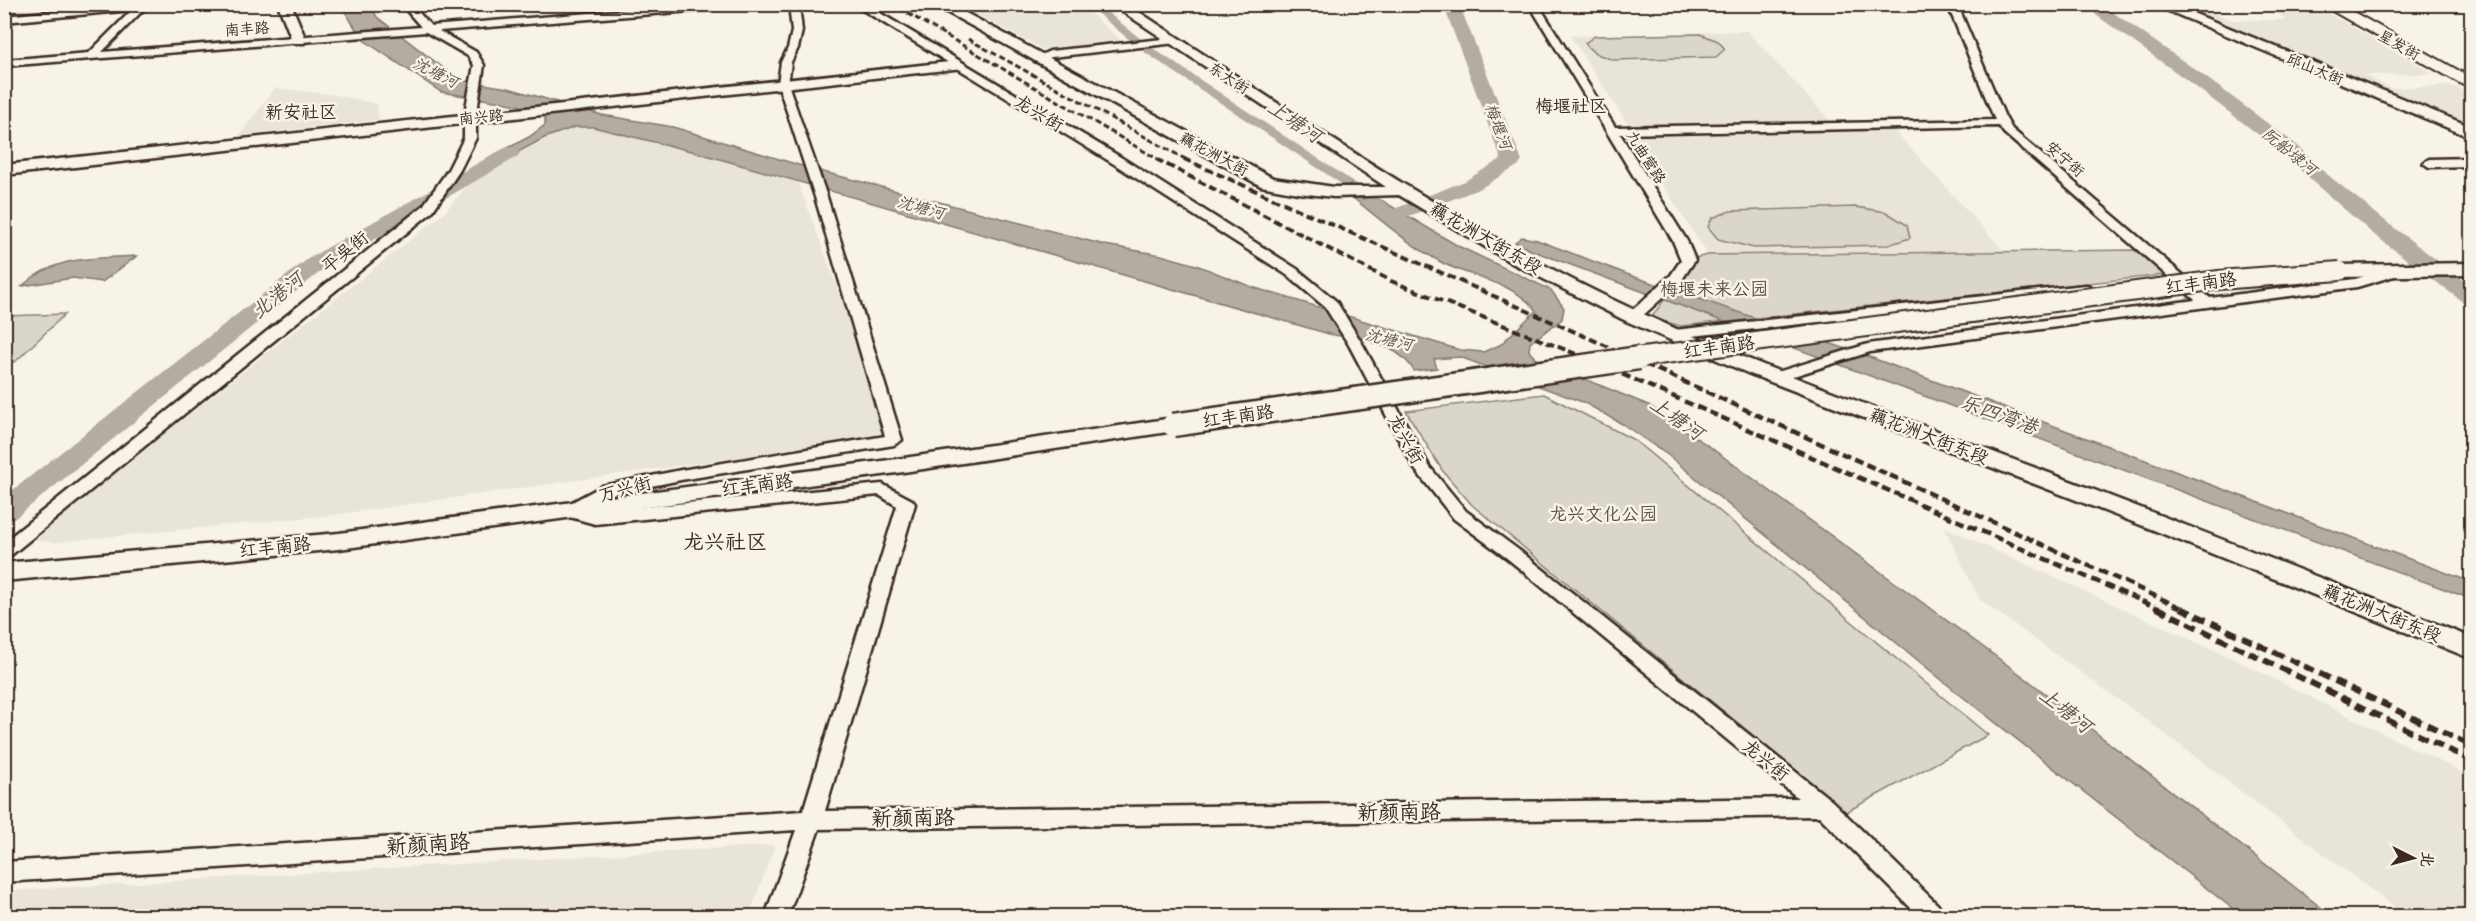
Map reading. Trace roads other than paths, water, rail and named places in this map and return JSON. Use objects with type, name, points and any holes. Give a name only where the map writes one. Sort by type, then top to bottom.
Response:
[{"type":"main road","name":"星发街","points":[[2327,4],[2472,85]]},
{"type":"main road","points":[[2342,4],[2472,75]]},
{"type":"street","points":[[4,19],[165,4]]},
{"type":"street","points":[[284,4],[299,40]]},
{"type":"street","name":"平吴街","points":[[4,552],[417,219],[431,203],[451,174],[470,138],[470,117],[479,65],[472,54],[429,30],[405,4]]},
{"type":"street","name":"南丰路","points":[[4,63],[742,4]]},
{"type":"street","points":[[783,84],[786,62],[793,48],[797,31],[794,4]]},
{"type":"street","name":"龙兴街","points":[[857,4],[1118,161],[1292,272],[1331,304],[1356,345],[1422,468],[1460,515],[1514,555],[1824,807],[1934,916]]},
{"type":"street","name":"藕花洲大街","points":[[938,4],[1267,182],[1286,188],[1397,191]]},
{"type":"street","name":"藕花洲大街","points":[[945,4],[1040,59]]},
{"type":"street","name":"东大街","points":[[1117,4],[1397,191]]},
{"type":"street","name":"九曲营路","points":[[1533,4],[1680,242],[1688,260],[1676,278],[1633,317]]},
{"type":"street","name":"安宁街","points":[[1949,4],[1956,13],[2008,131],[2207,303]]},
{"type":"street","name":"邱山大街","points":[[2158,4],[2472,133]]},
{"type":"street","points":[[92,56],[142,6]]},
{"type":"street","points":[[1040,59],[1050,54],[1172,41]]},
{"type":"street","name":"南兴路","points":[[4,170],[958,65]]},
{"type":"street","name":"万兴街","points":[[569,510],[602,491],[681,475],[894,440],[821,197],[783,84]]},
{"type":"street","points":[[1610,131],[2003,123]]},
{"type":"street","points":[[2429,163],[2472,162]]},
{"type":"street","name":"藕花洲大街东段","points":[[1397,191],[1518,259],[1633,317],[1776,377],[2159,523],[2472,649]]},
{"type":"street","name":"红丰南路","points":[[4,572],[339,541],[1173,425],[1612,361],[2196,284],[2304,272],[2472,269]]},
{"type":"street","points":[[1776,377],[1868,348],[2357,283],[2401,270]]},
{"type":"street","points":[[1674,334],[2178,279]]},
{"type":"street","name":"万兴街","points":[[569,510],[595,518],[882,489],[906,504],[811,820],[777,916]]},
{"type":"street","name":"新颜南路","points":[[4,872],[811,820],[1824,807]]},
{"type":"water","name":"沈塘河","points":[[341,5],[370,5],[377,17],[459,80],[508,88],[602,115],[673,127],[812,169],[1105,245],[1161,255],[1196,265],[1252,287],[1460,350],[1483,352],[1500,345],[1536,311],[1527,301],[1504,286],[1451,267],[1416,247],[1353,198],[1381,200],[1458,246],[1551,290],[1564,308],[1562,319],[1530,343],[1529,351],[1536,359],[1648,405],[1710,447],[2028,680],[2332,916],[2242,916],[1954,690],[1669,456],[1624,425],[1585,403],[1460,357],[1434,359],[1437,368],[1414,371],[1398,354],[1377,344],[1329,334],[695,152],[593,127],[575,127],[544,138],[477,174],[486,159],[529,137],[545,125],[545,117],[518,105],[441,92],[362,39]]},
{"type":"water","name":"乐四湾港","points":[[1522,237],[1537,240],[1632,276],[1867,356],[2471,582],[2471,599],[1528,249],[1515,242]]},
{"type":"water","points":[[137,256],[102,282],[73,278],[22,286],[48,269],[76,260]]},
{"type":"waterway","name":"上塘河","points":[[1090,4],[1147,49],[1391,211]]},
{"type":"waterway","name":"梅堰河","points":[[1396,215],[1472,185],[1512,161],[1451,4]]},
{"type":"waterway","name":"阮船埭河","points":[[2102,12],[2190,74],[2291,150],[2321,179],[2380,228],[2472,298]]},
{"type":"waterway","name":"北港河","points":[[4,512],[317,263],[510,153]]},
{"type":"railway","points":[[892,4],[1159,160]]},
{"type":"railway","points":[[968,39],[1187,160]]},
{"type":"railway","points":[[1156,159],[1391,281],[1589,359]]},
{"type":"railway","points":[[1184,159],[1636,359]]},
{"type":"railway","points":[[1585,358],[2160,609]]},
{"type":"railway","points":[[1632,358],[2184,609]]},
{"type":"railway","points":[[2157,608],[2472,761]]},
{"type":"railway","points":[[2181,608],[2472,746]]},
{"type":"district","name":"梅堰社区","points":[[1571,106]]},
{"type":"district","name":"新安社区","points":[[301,112]]},
{"type":"district","name":"龙兴社区","points":[[725,542]]},
{"type":"park label","name":"梅堰未来公园","points":[[1714,289]]},
{"type":"park label","name":"龙兴文化公园","points":[[1603,514]]}]
